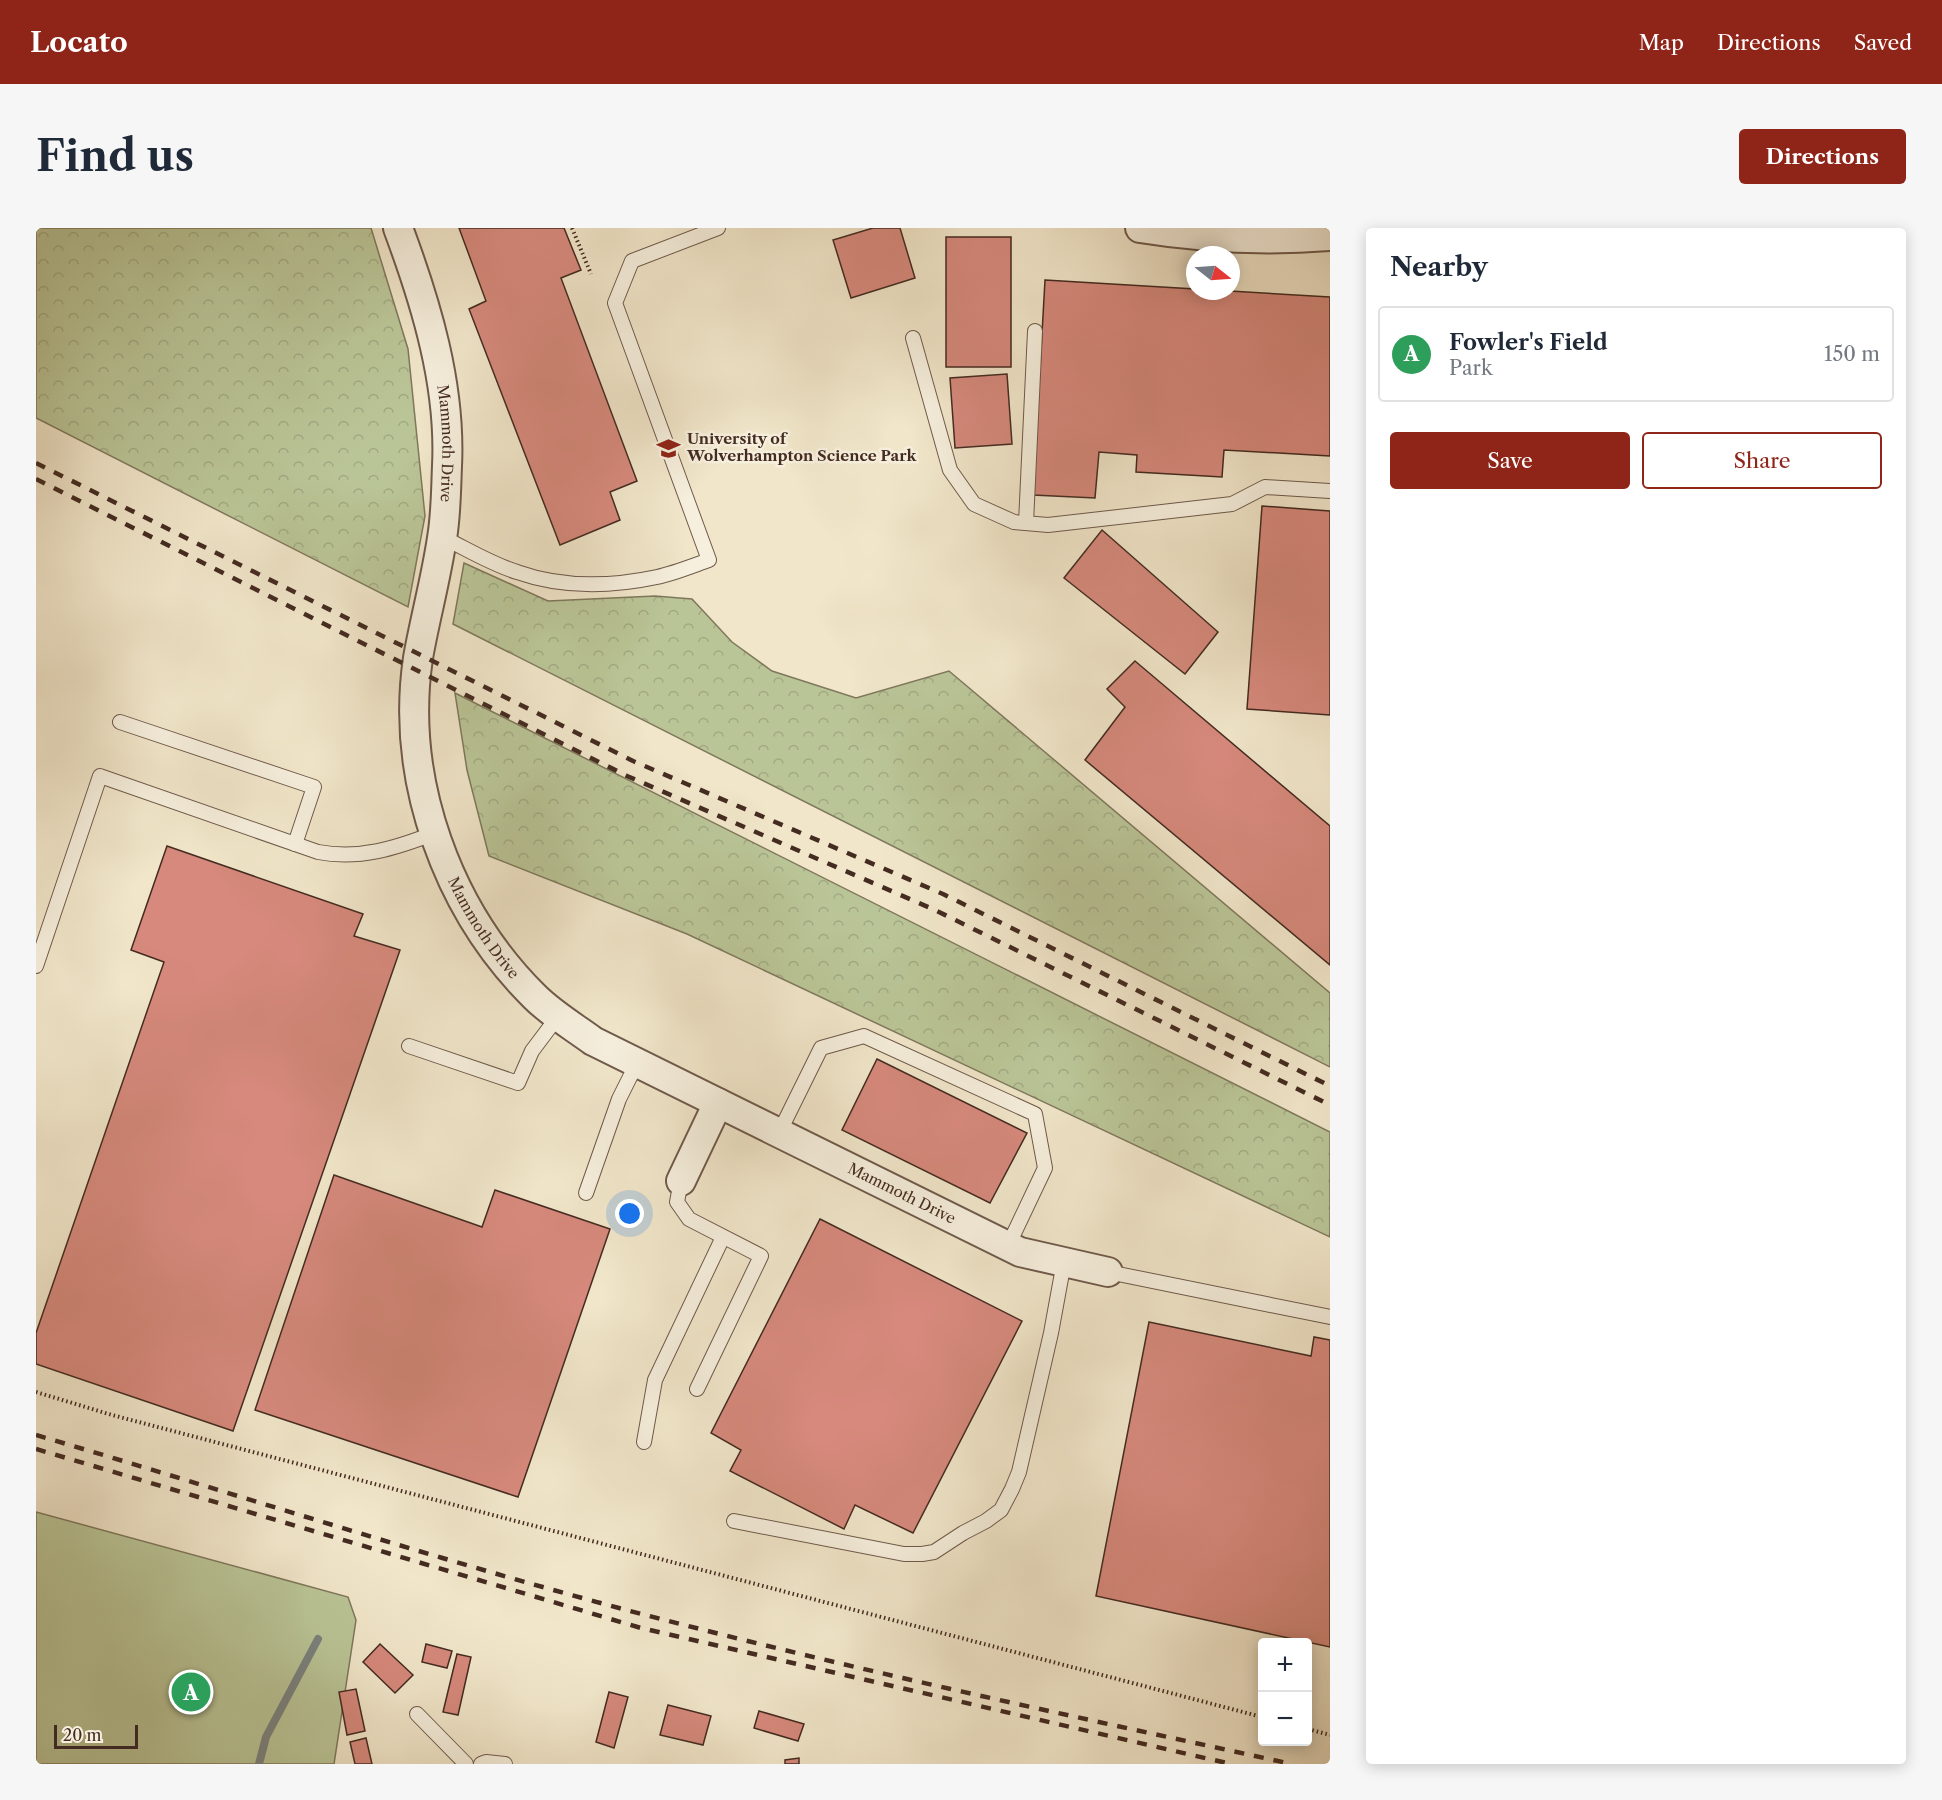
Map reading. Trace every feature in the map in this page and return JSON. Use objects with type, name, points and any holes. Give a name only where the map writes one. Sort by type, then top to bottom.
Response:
[{"type":"street","name":"Mammoth Drive","points":[[398,228],[416,278],[436,352],[445,411],[448,464],[442,537],[418,659],[414,705],[417,760],[427,813],[463,902],[498,956],[537,999],[593,1041],[1020,1252],[1108,1272]]},
{"type":"street","points":[[1140,228],[1178,234],[1246,238],[1330,236]]},
{"type":"street","points":[[681,1181],[718,1103]]},
{"type":"lane","points":[[442,537],[515,572],[543,580],[578,585],[618,583],[659,577],[709,560],[615,303],[632,261],[718,228]]},
{"type":"lane","points":[[1026,523],[1035,331]]},
{"type":"lane","points":[[913,338],[950,471],[974,504],[1014,522],[1048,525],[1232,504],[1265,487],[1330,491]]},
{"type":"lane","points":[[120,722],[314,787],[296,844]]},
{"type":"lane","points":[[36,966],[100,776],[318,852],[339,856],[358,855],[405,845],[435,833]]},
{"type":"lane","points":[[409,1046],[519,1083],[532,1051],[559,1015]]},
{"type":"lane","points":[[779,1133],[821,1048],[864,1036],[1035,1114],[1045,1168],[1008,1246]]},
{"type":"lane","points":[[586,1193],[619,1099],[637,1063]]},
{"type":"lane","points":[[681,1181],[677,1202],[689,1220],[761,1256],[697,1389]]},
{"type":"lane","points":[[644,1442],[655,1380],[723,1237]]},
{"type":"lane","points":[[734,1521],[904,1554],[921,1554],[934,1552],[1001,1510],[1019,1472],[1051,1333],[1064,1262]]},
{"type":"lane","points":[[1108,1272],[1330,1317]]},
{"type":"lane","points":[[417,1714],[466,1764]]},
{"type":"lane","points":[[481,1764],[486,1762],[505,1764]]},
{"type":"path","points":[[572,228],[591,274]]},
{"type":"path","points":[[36,1392],[123,1418],[1258,1716]]},
{"type":"path","points":[[1312,1730],[1330,1735]]},
{"type":"green space","points":[[36,228],[371,228],[408,349],[425,516],[408,607],[36,418]]},
{"type":"green space","points":[[464,563],[548,601],[655,596],[692,599],[732,642],[772,671],[856,698],[949,671],[1330,993],[1330,1067],[453,624]]},
{"type":"green space","points":[[455,693],[1330,1132],[1330,1237],[687,934],[489,856],[467,770]]},
{"type":"green space","points":[[36,1512],[348,1597],[356,1620],[334,1764],[36,1764]]},
{"type":"building","points":[[459,228],[564,228],[581,270],[561,278],[637,481],[610,492],[620,520],[560,545],[469,309],[486,301]]},
{"type":"building","points":[[873,228],[900,228],[915,278],[851,298],[833,240]]},
{"type":"building","points":[[946,237],[1011,237],[1011,367],[946,367]]},
{"type":"building","points":[[1045,280],[1186,288],[1186,300],[1240,300],[1240,292],[1330,297],[1330,456],[1224,450],[1222,477],[1136,472],[1137,455],[1099,452],[1095,498],[1033,495]]},
{"type":"building","points":[[1007,374],[1012,444],[955,448],[950,378]]},
{"type":"building","points":[[1262,506],[1330,511],[1330,715],[1247,709]]},
{"type":"building","points":[[1102,530],[1218,632],[1185,674],[1064,578]]},
{"type":"building","points":[[1135,661],[1330,826],[1330,965],[1085,760],[1125,707],[1107,689]]},
{"type":"building","points":[[167,846],[363,914],[354,936],[400,950],[233,1431],[36,1364],[36,1333],[164,962],[131,950]]},
{"type":"building","points":[[877,1059],[1027,1133],[990,1203],[842,1130]]},
{"type":"building","points":[[334,1175],[482,1227],[495,1190],[610,1229],[518,1497],[255,1410]]},
{"type":"building","points":[[820,1219],[1022,1321],[913,1533],[855,1505],[844,1529],[730,1471],[741,1450],[711,1433]]},
{"type":"building","points":[[1149,1322],[1311,1356],[1314,1337],[1330,1340],[1330,1647],[1312,1643],[1312,1638],[1289,1638],[1096,1596]]},
{"type":"building","points":[[380,1644],[413,1675],[395,1693],[363,1662]]},
{"type":"building","points":[[426,1644],[452,1651],[447,1668],[422,1662]]},
{"type":"building","points":[[457,1654],[471,1657],[458,1715],[443,1712]]},
{"type":"building","points":[[356,1689],[365,1731],[347,1735],[339,1692]]},
{"type":"building","points":[[609,1692],[628,1697],[614,1748],[596,1742]]},
{"type":"building","points":[[668,1705],[711,1716],[703,1745],[660,1735]]},
{"type":"building","points":[[759,1711],[804,1724],[798,1741],[754,1728]]},
{"type":"building","points":[[366,1738],[372,1764],[355,1764],[350,1742]]},
{"type":"building","points":[[799,1758],[799,1764],[785,1764],[785,1760]]},
{"type":"waterway","points":[[259,1764],[266,1737],[318,1639]]},
{"type":"railway","points":[[36,463],[633,761],[943,894],[1330,1086]]},
{"type":"railway","points":[[36,479],[627,776],[935,910],[1330,1105]]},
{"type":"railway","points":[[36,1435],[450,1560],[616,1607],[922,1682],[1292,1764]]},
{"type":"railway","points":[[36,1449],[641,1628],[1231,1764]]},
{"type":"place","name":"University of Wolverhampton Science Park","points":[[669,448]]},
{"type":"place","name":"Fowler's Field","points":[[191,1692]]}]
